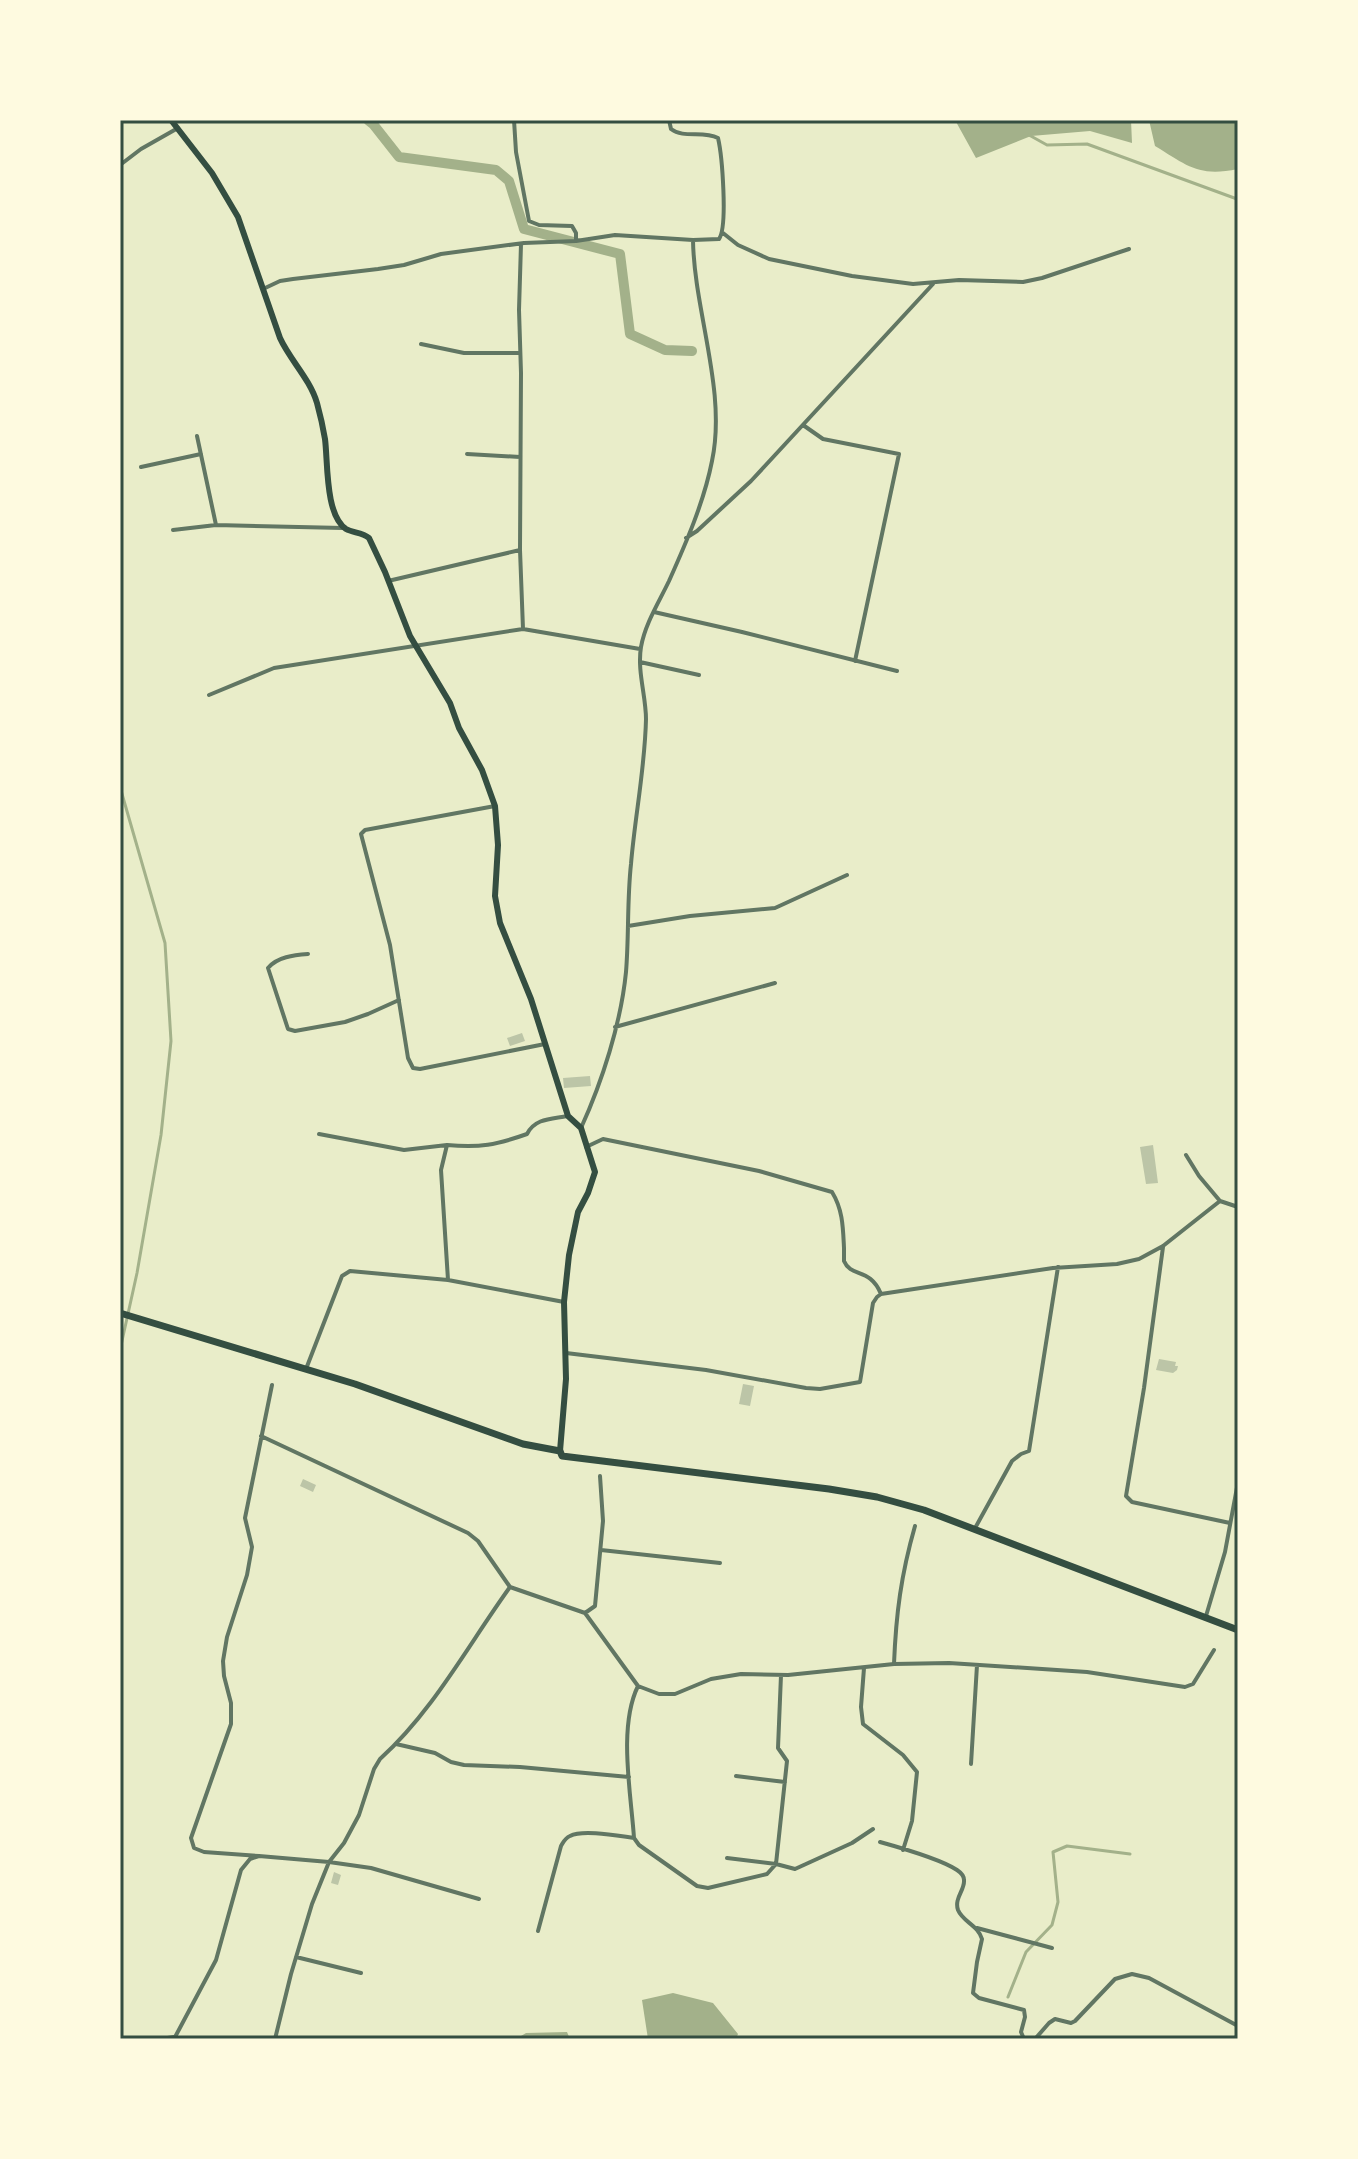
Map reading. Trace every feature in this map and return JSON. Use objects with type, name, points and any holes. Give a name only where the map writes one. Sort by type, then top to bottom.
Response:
[{"type":"highway","points":[[120,1313],[355,1384],[523,1444],[560,1451],[562,1456],[829,1489],[877,1497],[924,1510],[1238,1630]]},
{"type":"main road","points":[[171,120],[212,173],[238,217],[286,352],[316,400],[334,512],[345,528],[369,538],[405,625],[450,703],[459,728],[482,770],[495,806],[498,845],[495,896],[500,923],[531,999],[568,1116],[581,1128],[595,1172],[578,1212],[564,1302],[566,1353],[560,1451]]},
{"type":"street","points":[[514,120],[516,152],[529,221],[539,225],[572,226],[576,241]]},
{"type":"street","points":[[263,289],[280,281],[378,269],[441,254],[521,244],[615,235],[719,239],[723,233],[724,199],[718,138],[712,135],[677,134],[671,129],[669,120]]},
{"type":"street","points":[[120,165],[178,128]]},
{"type":"street","points":[[723,233],[738,245],[783,263],[895,283],[959,280],[1023,282],[1129,249]]},
{"type":"street","points":[[581,1128],[595,1096],[626,974],[630,865],[646,718],[640,649],[686,538],[708,474],[715,440],[708,342],[698,295],[693,240]]},
{"type":"street","points":[[521,244],[520,550],[523,629]]},
{"type":"street","points":[[686,538],[751,481],[935,282]]},
{"type":"street","points":[[421,344],[464,353],[520,353]]},
{"type":"street","points":[[803,425],[823,439],[899,454],[855,661]]},
{"type":"street","points":[[197,436],[216,525]]},
{"type":"street","points":[[141,467],[201,454]]},
{"type":"street","points":[[467,454],[520,457]]},
{"type":"street","points":[[173,530],[216,525],[345,528]]},
{"type":"street","points":[[388,581],[520,550]]},
{"type":"street","points":[[654,612],[897,671]]},
{"type":"street","points":[[209,695],[274,668],[523,629],[640,649]]},
{"type":"street","points":[[640,662],[699,675]]},
{"type":"street","points":[[495,806],[362,831],[390,945],[408,1058],[413,1068],[420,1069],[546,1043]]},
{"type":"street","points":[[628,926],[775,908],[847,875]]},
{"type":"street","points":[[308,954],[283,958],[268,968],[288,1029],[295,1031],[345,1022],[399,1000]]},
{"type":"street","points":[[615,1027],[775,983]]},
{"type":"street","points":[[319,1134],[404,1150],[447,1145],[474,1148],[527,1134],[531,1125],[538,1121],[568,1116]]},
{"type":"street","points":[[586,1147],[603,1139],[759,1171],[832,1192],[839,1203],[843,1220],[844,1261],[853,1272],[868,1275],[881,1294]]},
{"type":"street","points":[[447,1145],[441,1170],[448,1280]]},
{"type":"street","points":[[1186,1155],[1220,1201],[1238,1207]]},
{"type":"street","points":[[566,1353],[706,1370],[806,1388],[820,1389],[860,1382],[873,1303],[881,1294],[1058,1267],[1117,1264],[1141,1258],[1163,1246],[1220,1201]]},
{"type":"street","points":[[1163,1246],[1126,1496],[1132,1502],[1230,1523]]},
{"type":"street","points":[[974,1530],[1012,1461],[1029,1451],[1058,1267]]},
{"type":"street","points":[[306,1370],[344,1274],[354,1271],[448,1280],[564,1302]]},
{"type":"street","points":[[272,1385],[245,1518],[252,1547],[223,1661],[231,1703],[231,1724],[191,1838],[194,1848],[204,1852],[371,1868],[479,1899]]},
{"type":"street","points":[[261,1436],[468,1533],[478,1541],[510,1587],[585,1613],[638,1686],[666,1695],[711,1679],[741,1674],[781,1675],[894,1664],[949,1663],[1087,1672],[1185,1687],[1193,1684],[1214,1650]]},
{"type":"street","points":[[585,1613],[592,1610],[596,1603],[603,1521],[600,1476]]},
{"type":"street","points":[[1205,1619],[1225,1552],[1238,1482]]},
{"type":"street","points":[[894,1664],[903,1567],[915,1526]]},
{"type":"street","points":[[601,1550],[720,1563]]},
{"type":"street","points":[[275,2039],[312,1904],[329,1862],[344,1843],[359,1815],[374,1769],[435,1699],[510,1587]]},
{"type":"street","points":[[971,1764],[977,1665]]},
{"type":"street","points":[[864,1668],[863,1724],[903,1755],[917,1772],[912,1821],[903,1850]]},
{"type":"street","points":[[638,1686],[632,1698],[627,1729],[634,1838],[639,1845],[701,1887],[708,1888],[767,1874],[776,1864],[787,1761],[778,1748],[781,1675]]},
{"type":"street","points":[[396,1744],[435,1753],[464,1765],[629,1777]]},
{"type":"street","points":[[736,1776],[785,1782]]},
{"type":"street","points":[[727,1858],[795,1869],[852,1843],[873,1829]]},
{"type":"street","points":[[538,1931],[565,1840],[579,1834],[634,1838]]},
{"type":"street","points":[[880,1842],[957,1870],[962,1875],[958,1909],[982,1939],[973,1993],[979,1998],[1024,2010],[1021,2032],[1024,2039]]},
{"type":"street","points":[[161,2039],[174,2038],[216,1960],[241,1870],[250,1859],[259,1856]]},
{"type":"street","points":[[976,1928],[1052,1948]]},
{"type":"street","points":[[296,1957],[361,1973]]},
{"type":"street","points":[[1035,2039],[1055,2019],[1075,2021],[1115,1979],[1132,1974],[1149,1978],[1238,2026]]},
{"type":"shaded area","points":[[955,120],[1131,120],[1132,143],[1090,131],[1031,136],[976,158]]},
{"type":"shaded area","points":[[1149,120],[1238,120],[1238,169],[1213,172],[1185,164],[1155,146]]},
{"type":"shaded area","points":[[673,1993],[713,2003],[738,2034],[736,2039],[648,2039],[642,2000]]},
{"type":"shaded area","points":[[567,2032],[570,2039],[516,2039],[526,2033]]},
{"type":"building","points":[[522,1033],[525,1041],[510,1046],[507,1038]]},
{"type":"building","points":[[590,1076],[591,1086],[564,1088],[563,1078]]},
{"type":"building","points":[[1153,1145],[1158,1183],[1146,1184],[1140,1147]]},
{"type":"building","points":[[1159,1359],[1176,1362],[1177,1370],[1173,1373],[1156,1370]]},
{"type":"building","points":[[743,1384],[754,1386],[750,1406],[739,1404]]},
{"type":"building","points":[[303,1479],[316,1485],[313,1492],[300,1486]]},
{"type":"building","points":[[334,1872],[341,1875],[338,1885],[331,1883]]},
{"type":"waterway","points":[[368,120],[399,157],[496,170],[509,181],[524,229],[620,254],[630,334],[665,350],[692,351]]},
{"type":"waterway","points":[[1029,135],[1047,145],[1087,144],[1237,199]]},
{"type":"waterway","points":[[120,787],[165,943],[171,1041],[161,1135],[120,1350]]},
{"type":"waterway","points":[[1008,1997],[1026,1952],[1052,1925],[1058,1902],[1053,1852],[1067,1846],[1130,1854]]}]
